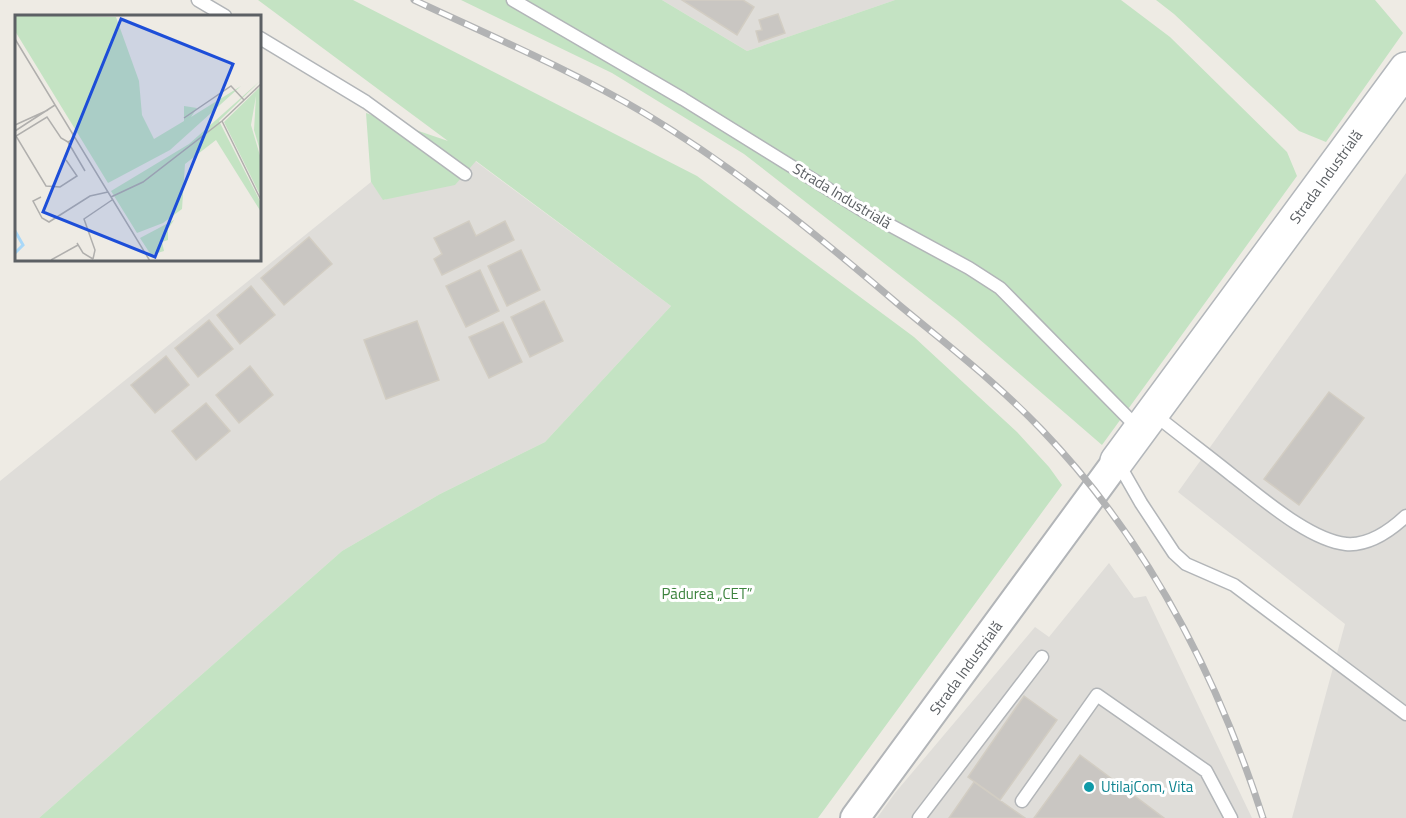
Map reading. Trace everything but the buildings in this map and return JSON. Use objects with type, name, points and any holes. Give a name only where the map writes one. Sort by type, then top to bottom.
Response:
[{"type":"main road","name":"Strada Industrială","points":[[1118,461],[1406,69]]},
{"type":"street","name":"Strada Industrială","points":[[864,815],[1118,461]]},
{"type":"lane","points":[[198,0],[223,15]]},
{"type":"lane","name":"Strada Industrială","points":[[513,0],[683,99],[862,210],[969,268],[1000,288],[1147,422]]},
{"type":"lane","points":[[261,39],[366,102],[465,174]]},
{"type":"lane","points":[[1147,422],[1312,533],[1330,541],[1347,544],[1366,541],[1382,535],[1406,516]]},
{"type":"lane","points":[[1118,461],[1141,503],[1174,554],[1186,564],[1234,585],[1406,714]]},
{"type":"lane","points":[[919,818],[1042,657]]},
{"type":"lane","points":[[1022,801],[1097,695],[1206,771],[1231,818]]},
{"type":"shaded area","points":[[662,0],[895,0],[747,51]]},
{"type":"shaded area","points":[[475,161],[671,306],[545,442],[440,494],[342,551],[39,818],[0,818],[0,481],[371,182],[384,200]]},
{"type":"shaded area","points":[[1406,173],[1406,818],[1292,818],[1345,624],[1178,492]]},
{"type":"shaded area","points":[[1109,563],[1134,598],[1146,596],[1252,818],[877,818],[895,793],[1035,627],[1049,637]]},
{"type":"green space","name":"Pădurea „CET”","points":[[258,0],[353,0],[697,176],[914,337],[1017,432],[1062,485],[818,818],[39,818],[342,551],[440,494],[545,442],[671,306],[476,161],[455,185],[383,200],[371,182],[366,113],[448,141]]},
{"type":"green space","points":[[461,0],[662,0],[747,51],[895,0],[1121,0],[1170,37],[1287,152],[1297,176],[1102,445],[957,320],[744,154],[612,73]]},
{"type":"green space","points":[[1156,0],[1375,0],[1403,33],[1326,142],[1299,131],[1174,14]]},
{"type":"railway","points":[[414,0],[588,82],[644,113],[711,156],[837,253],[971,364],[1024,412],[1079,471],[1114,516],[1174,611],[1224,712],[1263,818]]},
{"type":"place","name":"UtilajCom, Vita","points":[[1089,787]]}]
